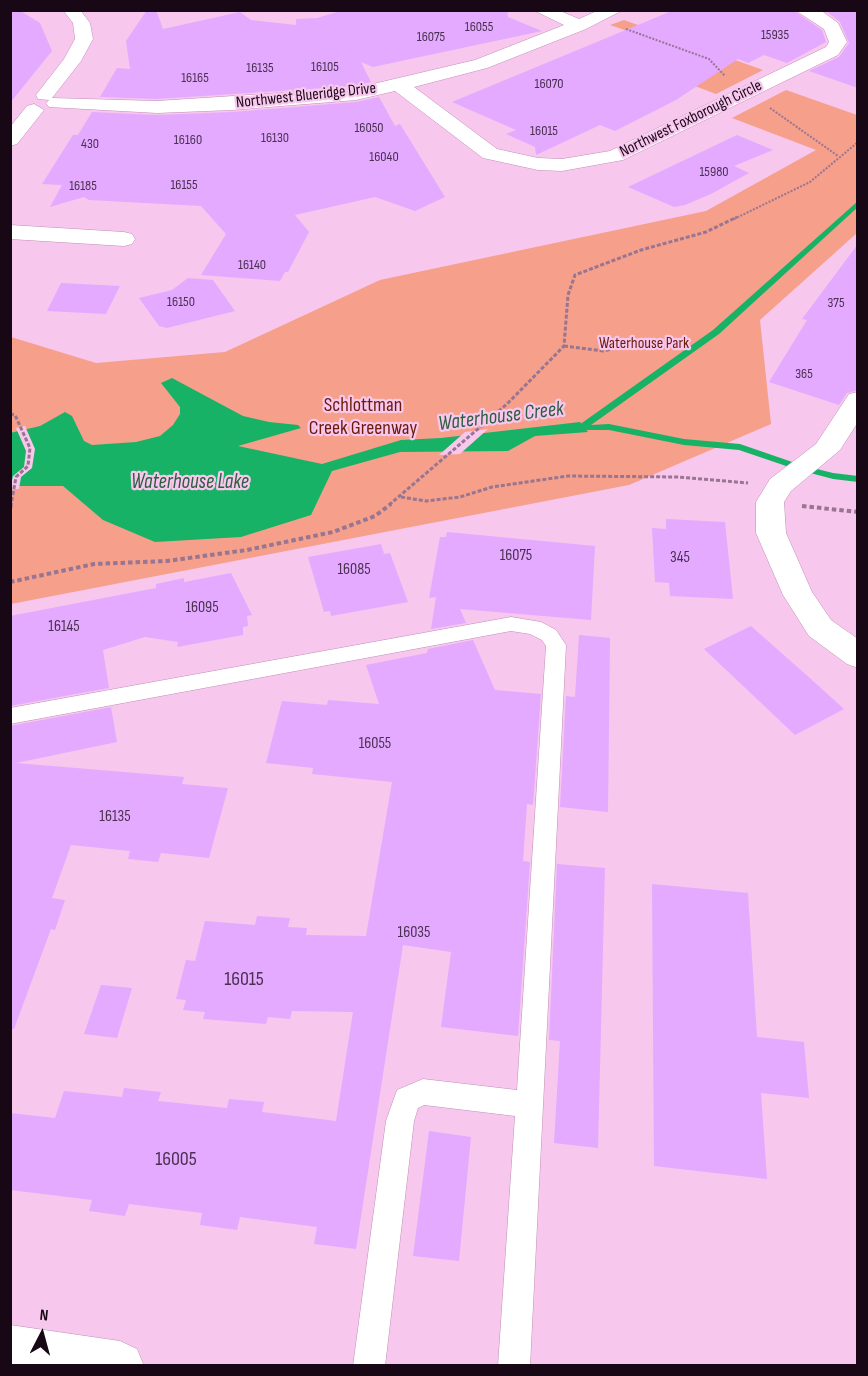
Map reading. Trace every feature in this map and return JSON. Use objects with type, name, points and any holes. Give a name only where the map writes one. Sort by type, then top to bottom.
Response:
[{"type":"street","points":[[10,140],[35,102],[72,61],[84,39],[81,23],[71,10]]},
{"type":"street","points":[[541,10],[588,22]]},
{"type":"street","name":"Northwest Blueridge Drive","points":[[35,102],[157,107],[232,104],[356,94],[481,64],[615,10]]},
{"type":"street","name":"Northwest Foxborough Circle","points":[[399,85],[490,154],[538,164],[562,165],[587,162],[616,156],[832,51],[837,42],[832,27],[817,16],[803,10]]},
{"type":"street","points":[[10,232],[124,239]]},
{"type":"street","points":[[858,400],[826,450],[775,494],[771,533],[798,595],[820,628],[858,656]]},
{"type":"street","points":[[10,1349],[120,1365]]},
{"type":"lane","points":[[10,716],[511,624],[534,627],[549,635],[556,645],[514,1365]]},
{"type":"lane","points":[[369,1365],[400,1121],[407,1099],[423,1092],[529,1105]]},
{"type":"path","points":[[588,22],[696,53],[709,59],[727,78]]},
{"type":"path","points":[[768,106],[838,156]]},
{"type":"path","points":[[10,582],[93,564],[167,561],[224,553],[333,532],[375,516],[507,404],[564,346],[568,295],[575,275],[619,258],[706,232],[810,182],[832,165],[838,156],[858,142]]},
{"type":"path","points":[[564,346],[603,351],[621,347]]},
{"type":"path","points":[[10,509],[16,477],[28,466],[30,448],[15,415],[11,414]]},
{"type":"path","points":[[400,497],[426,501],[460,497],[492,488],[568,476],[678,477],[775,494],[858,512]]},
{"type":"green space","points":[[624,20],[763,70],[716,94],[658,72],[662,43],[610,25]]},
{"type":"green space","points":[[786,90],[857,115],[857,233],[760,320],[771,424],[629,485],[11,604],[11,337],[96,363],[225,352],[380,280],[706,211],[816,150],[732,118]]},
{"type":"water","name":"Waterhouse Lake","points":[[172,378],[243,416],[298,425],[301,428],[238,446],[322,464],[401,440],[441,438],[580,422],[588,432],[535,436],[508,451],[400,452],[332,471],[311,515],[241,537],[155,542],[103,520],[63,486],[11,486],[10,433],[40,426],[65,412],[72,416],[84,441],[92,445],[136,442],[160,436],[173,425],[180,414],[180,407],[161,383]]},
{"type":"pier","points":[[25,426],[35,449],[32,468],[21,477],[19,489],[10,489],[13,476],[24,467],[26,451],[16,428]]},
{"type":"pier","points":[[488,429],[460,454],[439,455],[465,432]]},
{"type":"building","points":[[10,10],[19,10],[40,23],[52,51],[10,103]]},
{"type":"building","points":[[147,10],[156,10],[163,29],[240,12],[251,20],[296,25],[296,19],[317,18],[344,10],[507,10],[508,17],[542,31],[373,67],[361,62],[371,82],[356,86],[157,99],[100,97],[117,68],[130,69],[126,41]]},
{"type":"building","points":[[674,10],[793,10],[822,30],[826,42],[787,63],[764,55],[748,63],[738,59],[676,100],[615,131],[600,125],[536,155],[535,147],[506,134],[516,130],[452,102]]},
{"type":"building","points":[[825,10],[858,10],[858,88],[809,71],[839,57],[849,43],[840,22]]},
{"type":"building","points":[[379,97],[395,126],[400,124],[445,197],[415,211],[375,197],[295,215],[309,232],[288,272],[285,272],[280,281],[201,275],[226,234],[201,206],[89,200],[84,197],[50,207],[62,185],[42,184],[73,135],[78,135],[92,112],[157,115],[232,112],[356,102]]},
{"type":"building","points":[[737,135],[773,150],[734,166],[749,173],[711,194],[674,207],[628,187]]},
{"type":"building","points":[[858,244],[858,390],[847,393],[839,405],[769,382],[807,320],[802,319]]},
{"type":"building","points":[[188,278],[213,280],[235,311],[167,328],[159,326],[139,298],[172,290]]},
{"type":"building","points":[[61,283],[120,286],[106,314],[47,311]]},
{"type":"building","points":[[666,519],[725,522],[733,599],[670,596],[669,583],[655,582],[652,528],[666,529]]},
{"type":"building","points":[[447,532],[595,546],[591,620],[460,609],[466,623],[431,629],[436,597],[429,598],[440,537],[446,537]]},
{"type":"building","points":[[381,544],[384,554],[390,553],[408,602],[331,616],[330,611],[324,612],[308,557]]},
{"type":"building","points":[[231,573],[252,615],[247,616],[248,626],[243,627],[243,635],[177,647],[178,642],[145,637],[103,650],[109,688],[10,706],[10,616],[156,588],[156,584],[184,578],[184,582]]},
{"type":"building","points":[[751,626],[844,709],[795,735],[704,649]]},
{"type":"building","points":[[579,635],[610,638],[608,812],[560,807],[566,696],[575,697]]},
{"type":"building","points":[[473,640],[495,690],[541,694],[533,805],[527,804],[523,861],[530,862],[518,1036],[441,1027],[451,952],[403,945],[356,1249],[314,1244],[317,1227],[240,1217],[237,1230],[200,1225],[202,1213],[129,1204],[125,1216],[89,1211],[92,1200],[10,1190],[10,1113],[55,1118],[64,1091],[122,1097],[124,1088],[161,1092],[158,1101],[227,1108],[229,1099],[264,1102],[262,1112],[336,1121],[353,1012],[292,1011],[290,1019],[268,1017],[266,1024],[203,1019],[205,1012],[183,1010],[186,1000],[176,999],[186,960],[195,961],[205,921],[255,925],[257,916],[290,918],[288,927],[307,928],[306,935],[366,936],[392,782],[312,774],[313,768],[266,763],[282,701],[327,705],[328,700],[379,704],[366,665],[427,653],[428,649]]},
{"type":"building","points":[[111,707],[117,742],[16,763],[184,777],[182,784],[228,788],[209,858],[161,853],[158,862],[128,859],[130,851],[71,845],[52,898],[65,900],[55,930],[51,929],[14,1029],[10,1029],[10,726]]},
{"type":"building","points":[[557,864],[605,868],[598,1148],[554,1143],[560,1041],[549,1040]]},
{"type":"building","points":[[652,884],[748,893],[757,1037],[804,1042],[809,1098],[761,1093],[767,1179],[654,1166]]},
{"type":"building","points":[[101,985],[132,988],[117,1038],[84,1034]]},
{"type":"building","points":[[429,1131],[471,1137],[459,1261],[413,1256]]},
{"type":"waterway","points":[[582,427],[716,332],[858,203]]},
{"type":"waterway","name":"Waterhouse Creek","points":[[569,428],[609,427],[684,442],[740,447],[798,467],[833,476],[858,479]]},
{"type":"park label","name":"Waterhouse Park","points":[[644,344]]},
{"type":"park label","name":"Schlottman Creek Greenway","points":[[363,418]]}]
